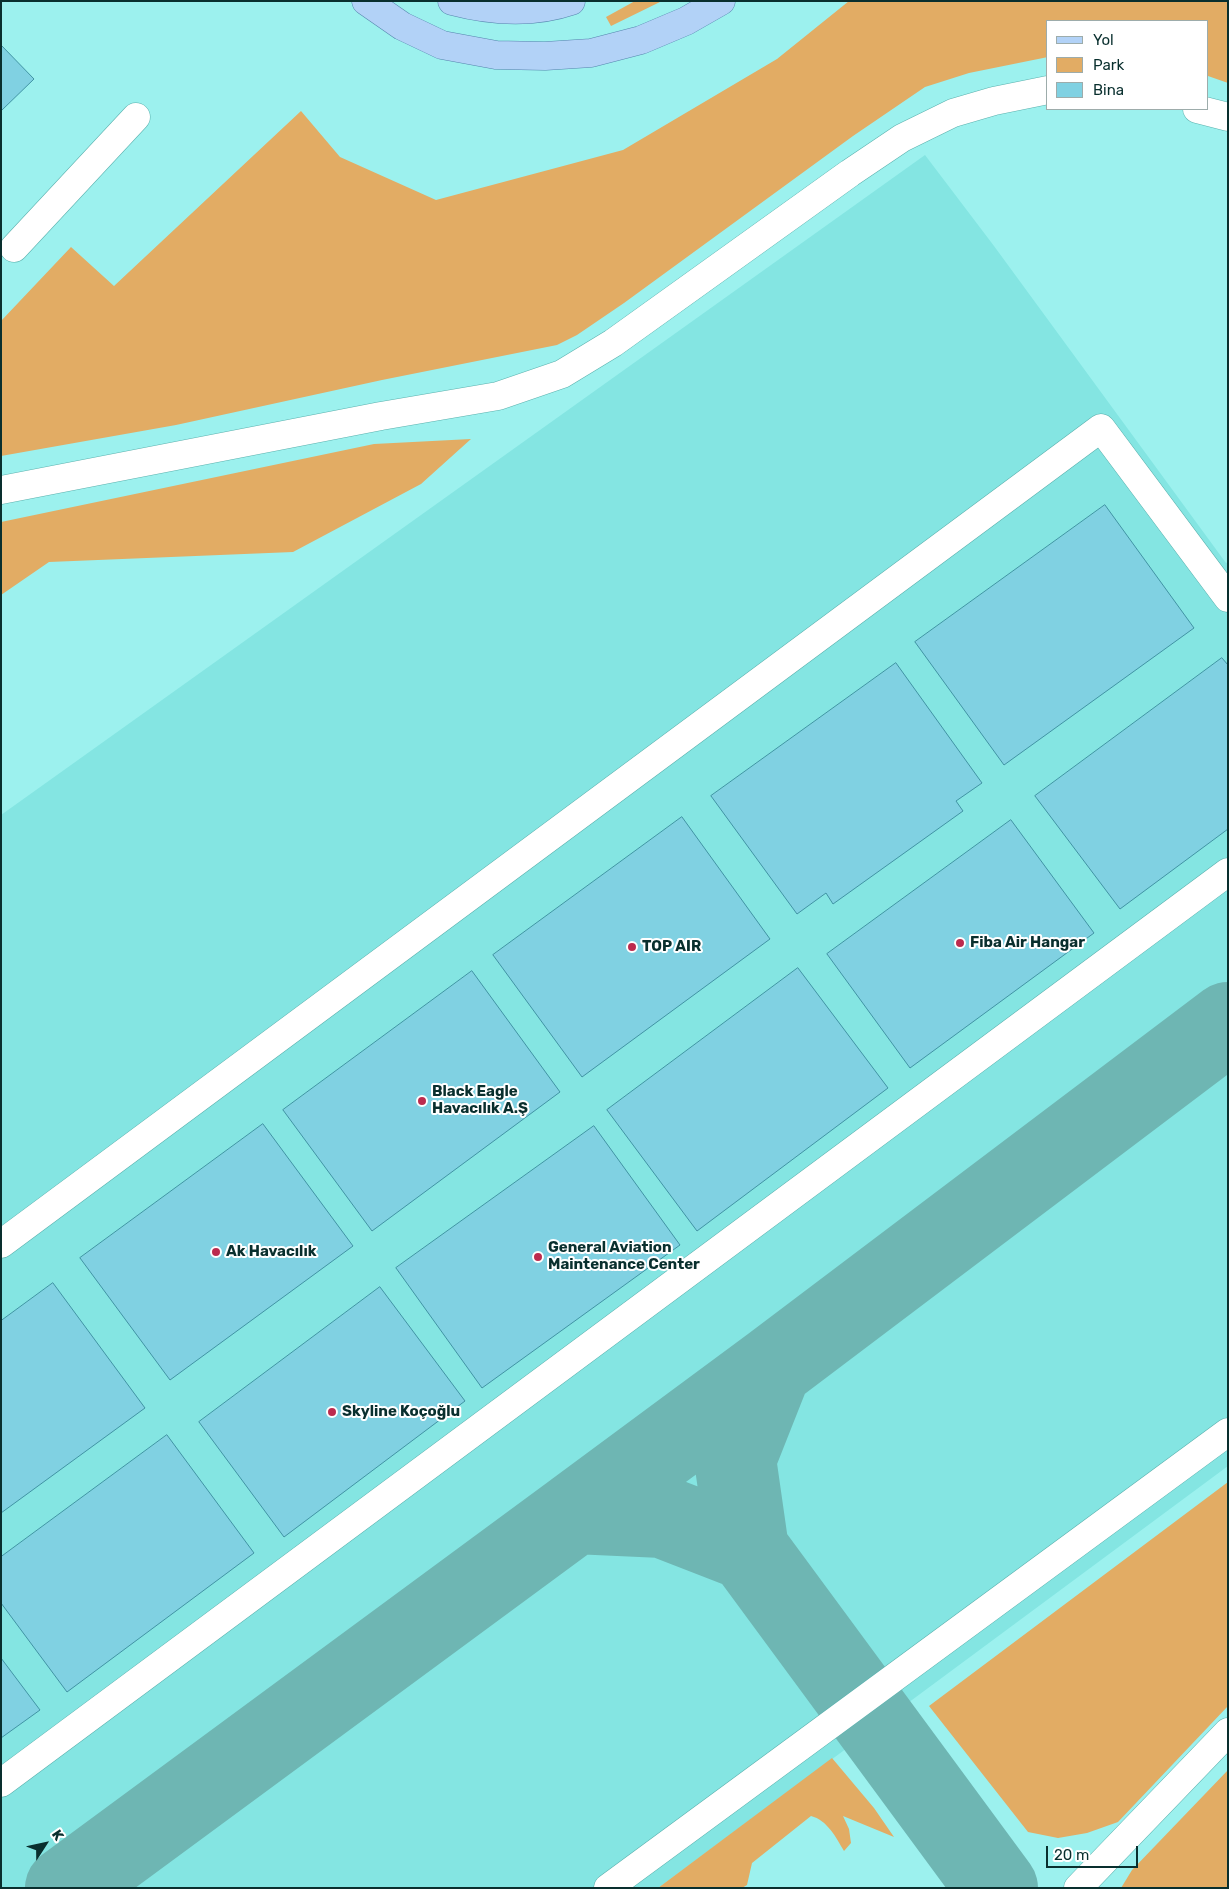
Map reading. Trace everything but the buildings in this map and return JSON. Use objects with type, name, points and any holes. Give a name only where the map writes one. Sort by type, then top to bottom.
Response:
[{"type":"main road","points":[[366,1],[402,26],[442,45],[496,55],[545,56],[591,53],[641,40],[686,21],[721,1]]},
{"type":"main road","points":[[452,1],[475,7],[512,10],[554,7],[571,1]]},
{"type":"street","points":[[1,490],[498,396],[562,374],[613,343],[850,173],[902,138],[953,113],[994,101],[1046,90]]},
{"type":"street","points":[[1201,110],[1228,117]]},
{"type":"street","points":[[14,248],[136,117]]},
{"type":"street","points":[[1,1244],[1101,428],[1228,598]]},
{"type":"street","points":[[1,1783],[1228,872]]},
{"type":"street","points":[[608,1888],[1228,1432]]},
{"type":"street","points":[[1078,1888],[1228,1732]]},
{"type":"shaded area","points":[[925,155],[994,246],[1226,563],[1228,562],[1228,1466],[658,1888],[1,1888],[1,815]]},
{"type":"green space","points":[[635,1],[662,1],[611,26],[606,17]]},
{"type":"green space","points":[[849,1],[1228,1],[1228,83],[1209,76],[1209,20],[1046,20],[1046,57],[969,73],[925,87],[853,136],[624,303],[577,335],[557,345],[382,380],[176,425],[1,456],[1,321],[71,247],[114,286],[301,111],[340,157],[436,200],[623,150],[777,59]]},
{"type":"green space","points":[[471,439],[421,484],[293,552],[49,562],[1,595],[1,522],[374,444]]},
{"type":"green space","points":[[1228,1482],[1228,1706],[1118,1822],[1087,1833],[1058,1838],[1028,1832],[929,1706]]},
{"type":"green space","points":[[832,1758],[874,1808],[894,1837],[843,1816],[849,1829],[851,1843],[844,1851],[826,1825],[811,1816],[752,1863],[747,1885],[742,1888],[658,1888]]},
{"type":"green space","points":[[1228,1770],[1228,1888],[1121,1888],[1132,1870]]},
{"type":"taxiway","points":[[997,1888],[748,1550],[735,1459],[771,1368],[1228,1023]]},
{"type":"taxiway","points":[[575,1513],[771,1368]]},
{"type":"taxiway","points":[[66,1888],[575,1513],[663,1517],[748,1550]]},
{"type":"place","name":"Fiba Air Hangar","points":[[960,943]]},
{"type":"place","name":"TOP AIR","points":[[632,947]]},
{"type":"place","name":"Black Eagle Havacılık A.Ş","points":[[422,1101]]},
{"type":"place","name":"Ak Havacılık","points":[[216,1252]]},
{"type":"place","name":"General Aviation Maintenance Center","points":[[538,1257]]},
{"type":"place","name":"Skyline Koçoğlu","points":[[332,1412]]}]
